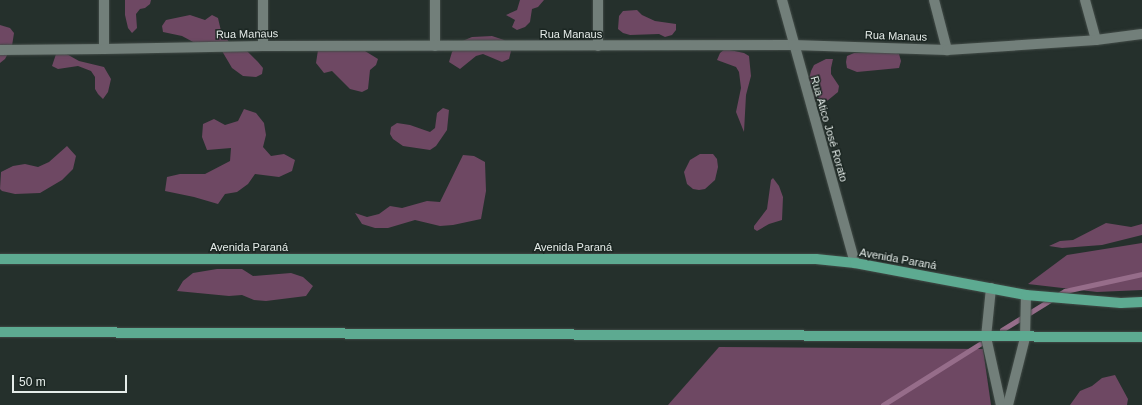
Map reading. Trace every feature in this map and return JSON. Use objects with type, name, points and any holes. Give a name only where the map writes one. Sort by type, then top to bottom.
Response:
[{"type":"main road","name":"Avenida Paraná","points":[[0,259],[816,259],[855,263],[1026,295],[1142,302]]},
{"type":"main road","points":[[0,332],[720,334],[1025,338],[1142,337]]},
{"type":"street","points":[[104,0],[104,50]]},
{"type":"street","points":[[263,0],[263,46]]},
{"type":"street","points":[[435,0],[435,46]]},
{"type":"street","points":[[598,0],[598,46]]},
{"type":"street","name":"Rua Atico José Rorato","points":[[782,0],[793,45],[855,263]]},
{"type":"street","points":[[934,0],[947,50]]},
{"type":"street","points":[[1085,0],[1096,40]]},
{"type":"street","name":"Rua Manaus","points":[[0,50],[104,50],[263,46],[793,45],[947,50],[1096,40],[1142,34]]},
{"type":"street","points":[[991,288],[986,337],[1001,405]]},
{"type":"street","points":[[1008,405],[1025,338],[1026,295]]},
{"type":"shaded area","points":[[125,0],[151,0],[150,4],[145,8],[140,9],[136,14],[137,28],[132,33],[128,28],[125,15]]},
{"type":"shaded area","points":[[520,0],[544,0],[538,7],[532,9],[530,22],[525,27],[517,30],[512,27],[515,20],[506,15],[517,10]]},
{"type":"shaded area","points":[[637,10],[642,15],[655,21],[676,24],[676,30],[672,35],[665,37],[659,34],[630,35],[623,33],[618,29],[619,16],[623,11]]},
{"type":"shaded area","points":[[190,15],[205,20],[212,15],[218,18],[221,31],[229,42],[246,50],[263,68],[262,74],[256,77],[243,76],[232,68],[222,51],[195,43],[182,36],[163,32],[162,26],[166,20]]},
{"type":"shaded area","points":[[0,25],[10,28],[14,33],[12,46],[5,59],[0,63]]},
{"type":"shaded area","points":[[492,36],[504,40],[509,45],[511,51],[509,59],[502,62],[483,54],[476,56],[460,69],[449,62],[452,52],[460,42],[472,37]]},
{"type":"shaded area","points":[[725,49],[744,53],[749,56],[751,76],[746,95],[744,132],[736,112],[741,88],[739,72],[736,67],[717,60],[720,53]]},
{"type":"shaded area","points":[[318,50],[365,51],[378,59],[376,65],[370,70],[368,89],[362,92],[350,89],[332,71],[324,73],[316,63]]},
{"type":"shaded area","points":[[893,51],[899,54],[901,61],[899,68],[857,72],[847,68],[847,56],[854,53]]},
{"type":"shaded area","points":[[63,52],[79,61],[104,67],[111,79],[108,92],[103,99],[95,89],[95,77],[91,71],[78,66],[58,69],[52,66],[56,54]]},
{"type":"shaded area","points":[[826,59],[833,59],[831,74],[839,86],[838,92],[827,101],[814,100],[808,83],[811,71],[814,65]]},
{"type":"shaded area","points":[[443,108],[449,110],[447,130],[436,146],[430,150],[403,146],[393,139],[390,134],[391,127],[397,123],[410,125],[430,132],[435,128],[437,113]]},
{"type":"shaded area","points":[[244,109],[256,113],[264,123],[266,135],[263,147],[271,156],[284,154],[295,160],[292,171],[279,177],[255,174],[248,184],[237,192],[225,194],[218,204],[165,191],[167,177],[180,174],[205,174],[230,161],[231,148],[207,150],[202,137],[203,124],[214,119],[225,125],[238,121]]},
{"type":"shaded area","points":[[67,146],[76,156],[73,169],[62,180],[40,193],[15,194],[2,191],[0,189],[1,172],[13,166],[25,164],[38,167],[49,162]]},
{"type":"shaded area","points":[[700,154],[713,154],[717,159],[718,167],[715,180],[705,189],[699,190],[693,189],[687,184],[684,172],[690,160]]},
{"type":"shaded area","points":[[463,155],[474,156],[485,162],[486,191],[481,219],[453,225],[440,226],[415,220],[388,228],[375,228],[362,224],[355,213],[367,217],[379,214],[390,206],[402,208],[427,201],[440,202]]},
{"type":"shaded area","points":[[773,178],[779,186],[783,197],[782,220],[769,224],[757,231],[754,229],[754,226],[767,209],[771,180]]},
{"type":"shaded area","points":[[1106,223],[1131,227],[1142,224],[1142,235],[1102,245],[1062,248],[1049,246],[1060,241],[1073,240]]},
{"type":"shaded area","points":[[1142,243],[1142,290],[1097,292],[1028,284],[1067,255]]},
{"type":"shaded area","points":[[217,269],[242,269],[253,276],[291,273],[303,277],[313,286],[306,296],[266,301],[254,300],[242,295],[229,296],[177,291],[183,281],[193,273]]},
{"type":"shaded area","points":[[719,347],[983,349],[991,405],[668,405]]},
{"type":"shaded area","points":[[1115,375],[1128,399],[1127,405],[1070,405],[1080,391],[1092,386],[1102,378]]},
{"type":"waterway","points":[[1058,295],[1065,291],[1142,274]]},
{"type":"waterway","points":[[1002,330],[1052,299]]},
{"type":"waterway","points":[[883,405],[980,344]]}]
